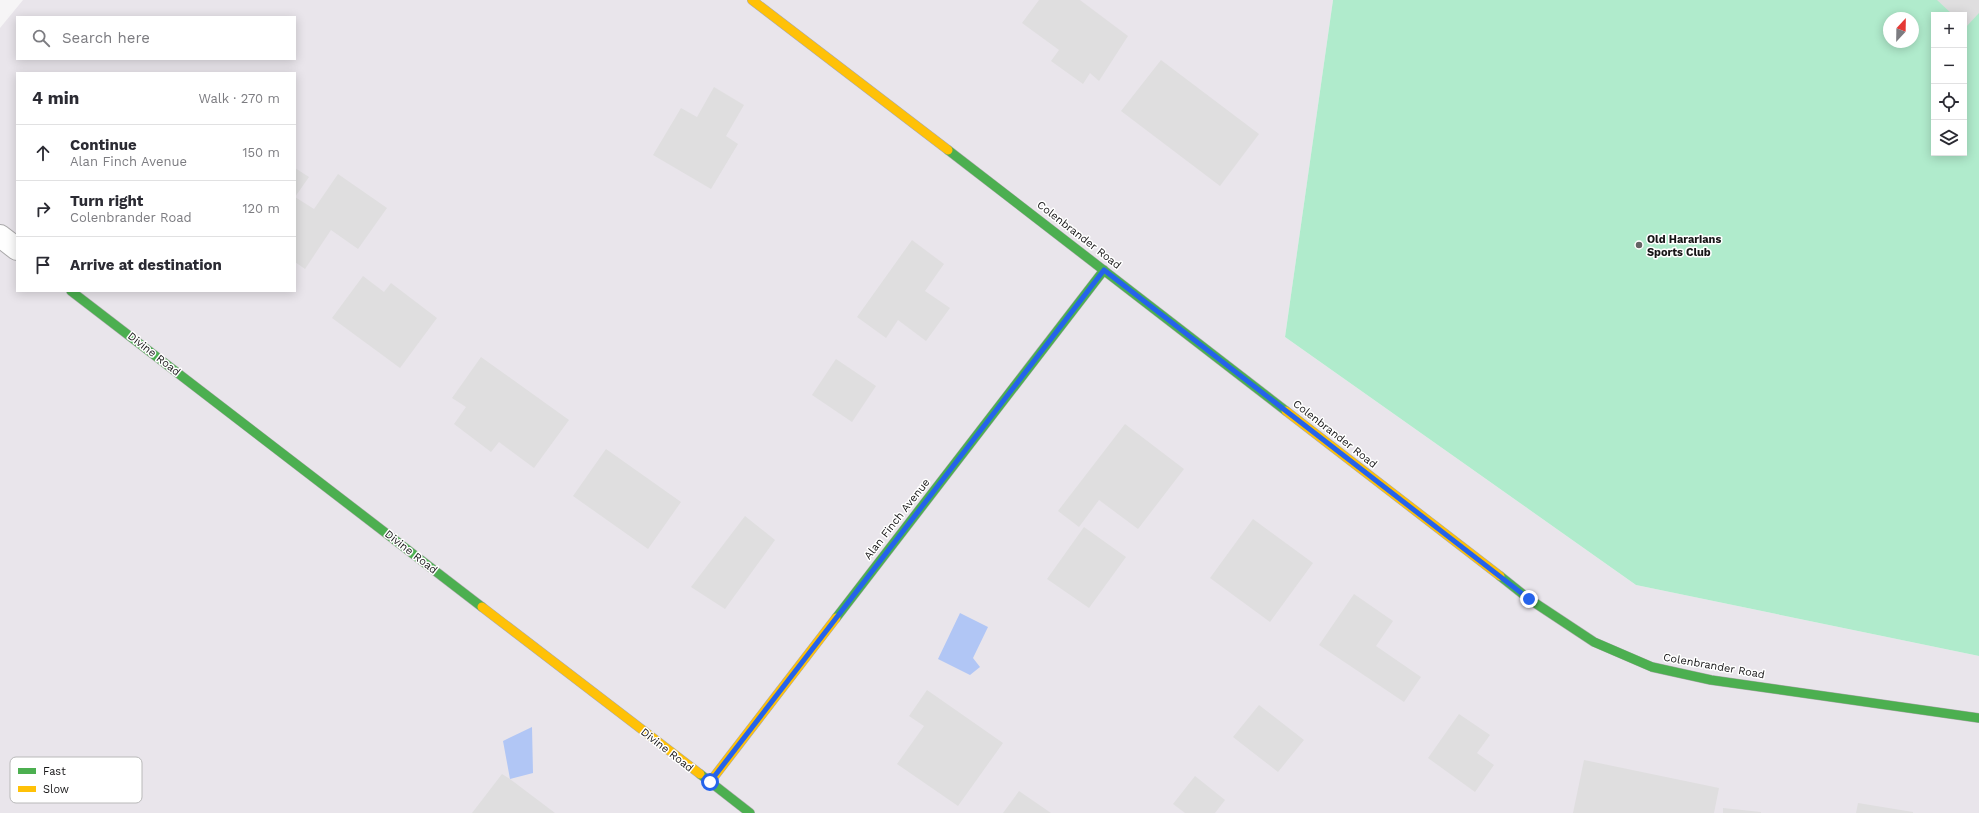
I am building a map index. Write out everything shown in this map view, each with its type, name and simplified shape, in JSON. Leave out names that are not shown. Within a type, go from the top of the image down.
[{"type":"street","name":"Colenbrander Road","points":[[752,0],[1517,590],[1594,642],[1652,667],[1711,680],[1979,718]]},
{"type":"street","points":[[0,236],[16,248]]},
{"type":"street","name":"Alan Finch Avenue","points":[[710,782],[1104,270]]},
{"type":"street","name":"Divine Road","points":[[72,292],[750,813]]},
{"type":"shaded area","points":[[23,0],[1333,0],[1285,337],[1636,585],[1979,656],[1979,813],[0,813],[0,28]]},
{"type":"green space","name":"Old Hararians Sports Club","points":[[1333,0],[1979,0],[1979,656],[1636,585],[1285,337]]},
{"type":"water","points":[[960,613],[988,627],[973,658],[980,667],[970,675],[938,659]]},
{"type":"water","points":[[532,727],[533,773],[510,779],[503,741]]},
{"type":"building","points":[[1039,0],[1080,0],[1128,36],[1099,81],[1090,73],[1083,84],[1051,61],[1059,50],[1022,23]]},
{"type":"building","points":[[1937,0],[1979,0],[1979,13],[1967,26],[1967,12],[1950,12]]},
{"type":"building","points":[[1161,60],[1259,134],[1220,186],[1121,111]]},
{"type":"building","points":[[714,87],[744,105],[726,136],[738,144],[711,189],[653,155],[681,108],[697,117]]},
{"type":"building","points":[[296,169],[309,177],[296,196]]},
{"type":"building","points":[[338,174],[387,208],[358,249],[331,230],[305,269],[296,263],[296,198],[314,209]]},
{"type":"building","points":[[912,240],[944,264],[925,291],[950,308],[926,341],[898,320],[886,338],[857,317]]},
{"type":"building","points":[[363,276],[384,292],[391,283],[437,318],[400,368],[332,318]]},
{"type":"building","points":[[481,357],[569,420],[534,468],[499,442],[491,452],[454,424],[466,407],[452,398]]},
{"type":"building","points":[[836,359],[876,386],[852,422],[812,395]]},
{"type":"building","points":[[1125,424],[1184,469],[1138,529],[1099,500],[1079,527],[1058,511]]},
{"type":"building","points":[[606,449],[681,502],[648,549],[573,496]]},
{"type":"building","points":[[745,516],[775,540],[725,609],[691,587]]},
{"type":"building","points":[[1253,519],[1313,563],[1270,622],[1210,578]]},
{"type":"building","points":[[1084,527],[1126,557],[1089,608],[1047,579]]},
{"type":"building","points":[[1354,594],[1393,621],[1376,646],[1421,677],[1404,702],[1319,645]]},
{"type":"building","points":[[927,690],[1003,743],[958,806],[897,764],[924,726],[909,716]]},
{"type":"building","points":[[1259,705],[1304,740],[1278,772],[1233,737]]},
{"type":"building","points":[[1459,714],[1490,735],[1477,753],[1494,765],[1475,792],[1428,758]]},
{"type":"building","points":[[1584,760],[1719,788],[1714,813],[1573,813]]},
{"type":"building","points":[[502,774],[510,779],[555,813],[472,813]]},
{"type":"building","points":[[1195,776],[1225,800],[1215,813],[1185,813],[1173,804]]},
{"type":"building","points":[[1019,791],[1051,813],[1003,813]]},
{"type":"building","points":[[1858,803],[1913,812],[1913,813],[1856,813]]},
{"type":"building","points":[[1723,808],[1761,812],[1761,813],[1723,813]]},
{"type":"traffic: fast","points":[[948,150],[1286,411]]},
{"type":"traffic: fast","points":[[836,618],[1104,270]]},
{"type":"traffic: fast","points":[[72,292],[482,607]]},
{"type":"traffic: fast","points":[[1500,576],[1529,599],[1594,642],[1652,667],[1711,680],[1979,718]]},
{"type":"traffic: fast","points":[[700,774],[750,813]]},
{"type":"traffic: slow","points":[[752,0],[948,150]]},
{"type":"traffic: slow","points":[[1286,411],[1500,576]]},
{"type":"traffic: slow","points":[[482,607],[700,774]]},
{"type":"traffic: slow","points":[[710,782],[836,618]]},
{"type":"place","name":"Old Hararians Sports Club","points":[[1639,245]]},
{"type":"route","points":[[710,782],[1104,270],[1529,599]]}]
